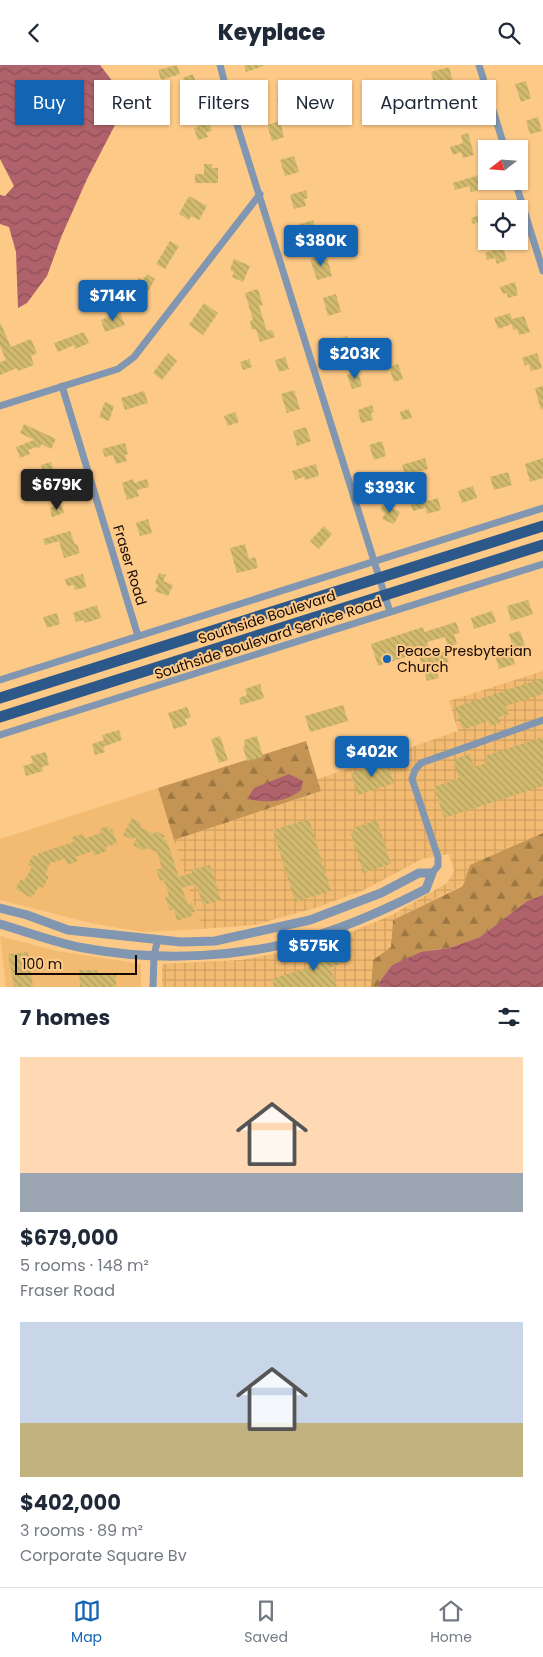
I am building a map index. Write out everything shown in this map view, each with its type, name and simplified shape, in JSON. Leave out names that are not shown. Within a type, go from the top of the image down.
[{"type":"highway","name":"Southside Boulevard","points":[[0,698],[543,526]]},
{"type":"highway","name":"Southside Boulevard","points":[[0,717],[543,545]]},
{"type":"street","points":[[220,65],[228,96],[390,612]]},
{"type":"street","points":[[479,65],[502,140]]},
{"type":"street","points":[[518,190],[543,271]]},
{"type":"street","points":[[0,406],[118,369],[134,357],[260,194]]},
{"type":"street","name":"Fraser Road","points":[[62,386],[138,636]]},
{"type":"street","points":[[0,680],[543,508]]},
{"type":"street","name":"Southside Boulevard Service Road","points":[[0,735],[543,564]]},
{"type":"street","points":[[0,923],[83,948],[121,953],[191,956],[268,947],[316,936],[362,919],[426,889],[432,873],[438,866],[438,857],[412,779],[415,770],[421,763],[543,719]]},
{"type":"street","points":[[0,908],[27,915],[68,930],[180,941],[216,941],[310,920],[381,893],[420,873],[432,873]]},
{"type":"street","points":[[266,931],[268,947]]},
{"type":"street","points":[[153,987],[154,955],[158,939]]},
{"type":"shaded area","points":[[543,671],[543,833],[471,865],[463,885],[393,920],[391,947],[373,960],[371,987],[162,987],[162,964],[241,960],[290,951],[337,938],[392,915],[447,883],[454,871],[449,854],[422,859],[364,890],[315,908],[254,925],[202,929],[174,840],[321,791],[318,779],[458,731],[449,701]]},
{"type":"shaded area","points":[[158,788],[202,929],[143,932],[95,924],[0,900],[0,839]]},
{"type":"shaded area","points":[[0,936],[57,951],[141,964],[141,987],[6,987]]},
{"type":"green space","points":[[306,741],[321,791],[174,840],[158,788]]},
{"type":"green space","points":[[543,833],[543,895],[527,901],[480,937],[449,948],[433,950],[392,965],[380,981],[380,987],[371,987],[373,960],[391,947],[393,920],[463,886],[470,865]]},
{"type":"water","points":[[0,65],[100,65],[112,80],[94,80],[94,125],[115,125],[87,179],[62,235],[47,276],[27,303],[18,308],[16,252],[9,227],[0,224],[0,195],[5,196],[14,186],[0,159]]},
{"type":"water","points":[[289,774],[303,781],[301,790],[295,794],[276,801],[247,799],[254,788]]},
{"type":"water","points":[[543,895],[543,987],[380,987],[380,981],[392,965],[421,952],[449,948],[480,937],[527,901]]},
{"type":"building","points":[[177,65],[180,74],[161,80],[158,70]]},
{"type":"building","points":[[244,65],[263,65],[263,66],[246,72]]},
{"type":"building","points":[[449,67],[452,80],[433,80],[431,72]]},
{"type":"building","points":[[193,74],[195,80],[184,80],[183,78]]},
{"type":"building","points":[[526,81],[531,98],[521,102],[515,84]]},
{"type":"building","points":[[538,117],[542,131],[530,134],[526,121]]},
{"type":"building","points":[[278,122],[278,125],[281,125],[284,137],[272,141],[268,125]]},
{"type":"building","points":[[197,125],[210,125],[212,131],[206,132],[208,137],[198,140],[194,128],[198,127]]},
{"type":"building","points":[[468,133],[474,155],[463,158],[461,152],[453,155],[450,147],[463,143],[461,135]]},
{"type":"building","points":[[294,156],[299,172],[285,176],[280,160]]},
{"type":"building","points":[[204,164],[212,164],[212,168],[218,168],[218,183],[195,183],[195,174],[204,174]]},
{"type":"building","points":[[478,175],[478,190],[480,190],[471,192],[469,186],[455,190],[453,183]]},
{"type":"building","points":[[306,190],[308,198],[304,199],[306,206],[294,209],[290,195]]},
{"type":"building","points":[[189,196],[207,206],[199,220],[191,216],[189,220],[179,214]]},
{"type":"building","points":[[478,216],[478,222],[473,224],[471,218]]},
{"type":"building","points":[[313,220],[320,242],[305,247],[298,225]]},
{"type":"building","points":[[344,233],[347,242],[325,248],[322,240]]},
{"type":"building","points":[[170,241],[179,246],[165,269],[156,264]]},
{"type":"building","points":[[494,250],[504,250],[507,260],[497,264],[495,258],[487,260],[485,253]]},
{"type":"building","points":[[326,254],[332,276],[317,280],[310,259]]},
{"type":"building","points":[[234,259],[250,266],[243,282],[232,277],[234,272],[230,270]]},
{"type":"building","points":[[147,274],[155,279],[143,300],[134,295],[138,288],[134,286],[139,278],[143,280]]},
{"type":"building","points":[[515,282],[518,295],[508,298],[507,293],[503,294],[500,287]]},
{"type":"building","points":[[258,289],[263,305],[259,306],[267,331],[272,330],[275,337],[260,342],[256,329],[252,330],[250,321],[253,320],[245,293]]},
{"type":"building","points":[[336,294],[341,312],[328,316],[323,298]]},
{"type":"building","points":[[204,303],[218,313],[203,335],[189,325]]},
{"type":"building","points":[[120,312],[125,325],[105,332],[101,320]]},
{"type":"building","points":[[510,313],[512,319],[524,316],[530,332],[519,335],[517,329],[513,330],[512,324],[498,329],[494,318]]},
{"type":"building","points":[[0,322],[11,347],[31,339],[37,353],[31,356],[34,365],[18,371],[17,368],[0,375],[0,362],[6,360],[0,346]]},
{"type":"building","points":[[84,332],[89,343],[75,349],[74,345],[58,352],[54,343]]},
{"type":"building","points":[[347,336],[351,349],[340,353],[336,339]]},
{"type":"building","points":[[168,353],[177,361],[162,380],[153,373]]},
{"type":"building","points":[[537,353],[542,368],[531,371],[529,364],[525,366],[522,358]]},
{"type":"building","points":[[285,357],[289,369],[279,372],[275,360]]},
{"type":"building","points":[[249,359],[252,367],[243,370],[240,362]]},
{"type":"building","points":[[398,364],[403,379],[394,382],[389,367]]},
{"type":"building","points":[[358,372],[362,386],[352,389],[347,375]]},
{"type":"building","points":[[543,386],[543,409],[541,410],[535,388]]},
{"type":"building","points":[[294,390],[300,409],[287,413],[281,394]]},
{"type":"building","points":[[144,391],[148,403],[125,410],[121,398]]},
{"type":"building","points":[[105,402],[114,406],[109,421],[99,417]]},
{"type":"building","points":[[372,405],[374,412],[371,413],[373,420],[361,423],[358,410]]},
{"type":"building","points":[[409,409],[412,418],[402,420],[400,412]]},
{"type":"building","points":[[235,412],[239,422],[228,426],[224,416]]},
{"type":"building","points":[[24,424],[56,439],[51,449],[41,444],[40,448],[28,450],[30,454],[20,458],[16,447],[34,440],[20,433]]},
{"type":"building","points":[[306,427],[311,441],[297,446],[293,431]]},
{"type":"building","points":[[382,441],[386,456],[374,460],[369,445]]},
{"type":"building","points":[[125,443],[128,454],[125,455],[127,461],[116,464],[113,455],[105,457],[102,449]]},
{"type":"building","points":[[425,458],[428,469],[414,473],[425,508],[413,511],[405,485],[408,484],[402,465]]},
{"type":"building","points":[[543,458],[543,478],[530,482],[525,464]]},
{"type":"building","points":[[51,462],[58,486],[42,491],[43,496],[32,500],[30,491],[40,488],[38,479],[45,477],[41,465]]},
{"type":"building","points":[[316,464],[319,476],[305,480],[304,477],[295,480],[292,471]]},
{"type":"building","points":[[508,472],[512,485],[494,490],[490,477]]},
{"type":"building","points":[[133,479],[134,483],[147,479],[149,487],[137,490],[139,496],[127,500],[122,483]]},
{"type":"building","points":[[473,486],[477,498],[462,503],[458,491]]},
{"type":"building","points":[[438,498],[441,510],[427,514],[424,502]]},
{"type":"building","points":[[61,504],[64,513],[52,517],[50,508]]},
{"type":"building","points":[[383,504],[400,512],[394,524],[382,519],[385,513],[380,510]]},
{"type":"building","points":[[148,519],[152,533],[140,536],[136,523]]},
{"type":"building","points":[[324,526],[332,534],[319,549],[310,541]]},
{"type":"building","points":[[70,531],[80,553],[64,558],[59,541],[45,545],[43,539]]},
{"type":"building","points":[[245,544],[249,559],[255,557],[258,568],[237,573],[230,548]]},
{"type":"building","points":[[159,573],[166,575],[163,581],[173,585],[168,596],[155,591],[158,585],[155,583]]},
{"type":"building","points":[[83,574],[86,587],[75,590],[74,585],[67,586],[65,579]]},
{"type":"building","points":[[528,600],[533,614],[511,621],[507,606]]},
{"type":"building","points":[[97,605],[101,618],[85,623],[84,620],[76,622],[73,613]]},
{"type":"building","points":[[492,611],[496,622],[474,629],[471,618]]},
{"type":"building","points":[[57,613],[60,624],[47,628],[43,617]]},
{"type":"building","name":"Peace Presbyterian Church","points":[[456,622],[460,633],[454,634],[457,644],[448,647],[445,637],[427,642],[432,655],[445,651],[449,662],[435,666],[439,678],[427,681],[418,653],[378,666],[371,644],[423,627],[424,632]]},
{"type":"building","points":[[520,631],[528,655],[516,658],[509,634]]},
{"type":"building","points":[[511,653],[515,664],[499,669],[496,658]]},
{"type":"building","points":[[543,678],[543,694],[506,706],[509,714],[499,717],[500,723],[490,726],[488,721],[463,730],[455,707]]},
{"type":"building","points":[[260,684],[264,698],[241,705],[239,698],[247,695],[245,689]]},
{"type":"building","points":[[343,705],[348,721],[310,732],[305,716]]},
{"type":"building","points":[[187,707],[191,717],[185,719],[187,725],[174,729],[168,713]]},
{"type":"building","points":[[119,730],[122,740],[103,747],[105,752],[95,755],[92,744],[104,740],[102,735]]},
{"type":"building","points":[[220,736],[228,760],[219,763],[211,739]]},
{"type":"building","points":[[257,736],[263,757],[247,761],[243,747],[245,746],[244,740]]},
{"type":"building","points":[[543,737],[543,786],[444,818],[434,787],[459,778],[453,760],[470,754],[474,767],[487,763],[485,756]]},
{"type":"building","points":[[46,752],[49,765],[42,767],[43,771],[26,776],[23,766],[33,763],[31,756]]},
{"type":"building","points":[[387,761],[394,783],[358,795],[351,773]]},
{"type":"building","points":[[132,818],[141,823],[140,827],[154,834],[156,831],[165,836],[163,839],[167,841],[179,877],[192,873],[191,870],[210,865],[221,900],[203,905],[196,884],[182,888],[188,905],[192,903],[195,912],[191,913],[192,916],[177,921],[174,909],[170,911],[165,897],[169,896],[164,880],[160,881],[156,870],[162,868],[157,852],[146,848],[144,851],[133,845],[137,837],[131,839],[123,835]]},
{"type":"building","points":[[309,819],[331,891],[295,902],[273,830]]},
{"type":"building","points":[[377,820],[391,864],[363,873],[351,834],[356,827]]},
{"type":"building","points":[[108,826],[109,830],[112,829],[117,843],[106,847],[107,851],[94,856],[93,851],[76,857],[78,861],[67,865],[65,859],[50,863],[45,875],[49,877],[43,888],[39,886],[32,898],[15,889],[21,879],[24,881],[32,867],[28,865],[33,855],[37,857],[39,853],[74,842],[72,837],[83,834],[85,838],[101,833],[100,829]]},
{"type":"building","points":[[340,947],[345,962],[330,968],[337,987],[274,987],[272,979],[310,967],[308,959]]},
{"type":"building","points":[[28,952],[33,987],[14,987],[8,954]]},
{"type":"building","points":[[79,970],[97,970],[98,974],[116,974],[116,987],[80,987]]},
{"type":"place","name":"Peace Presbyterian Church","points":[[387,659]]}]
